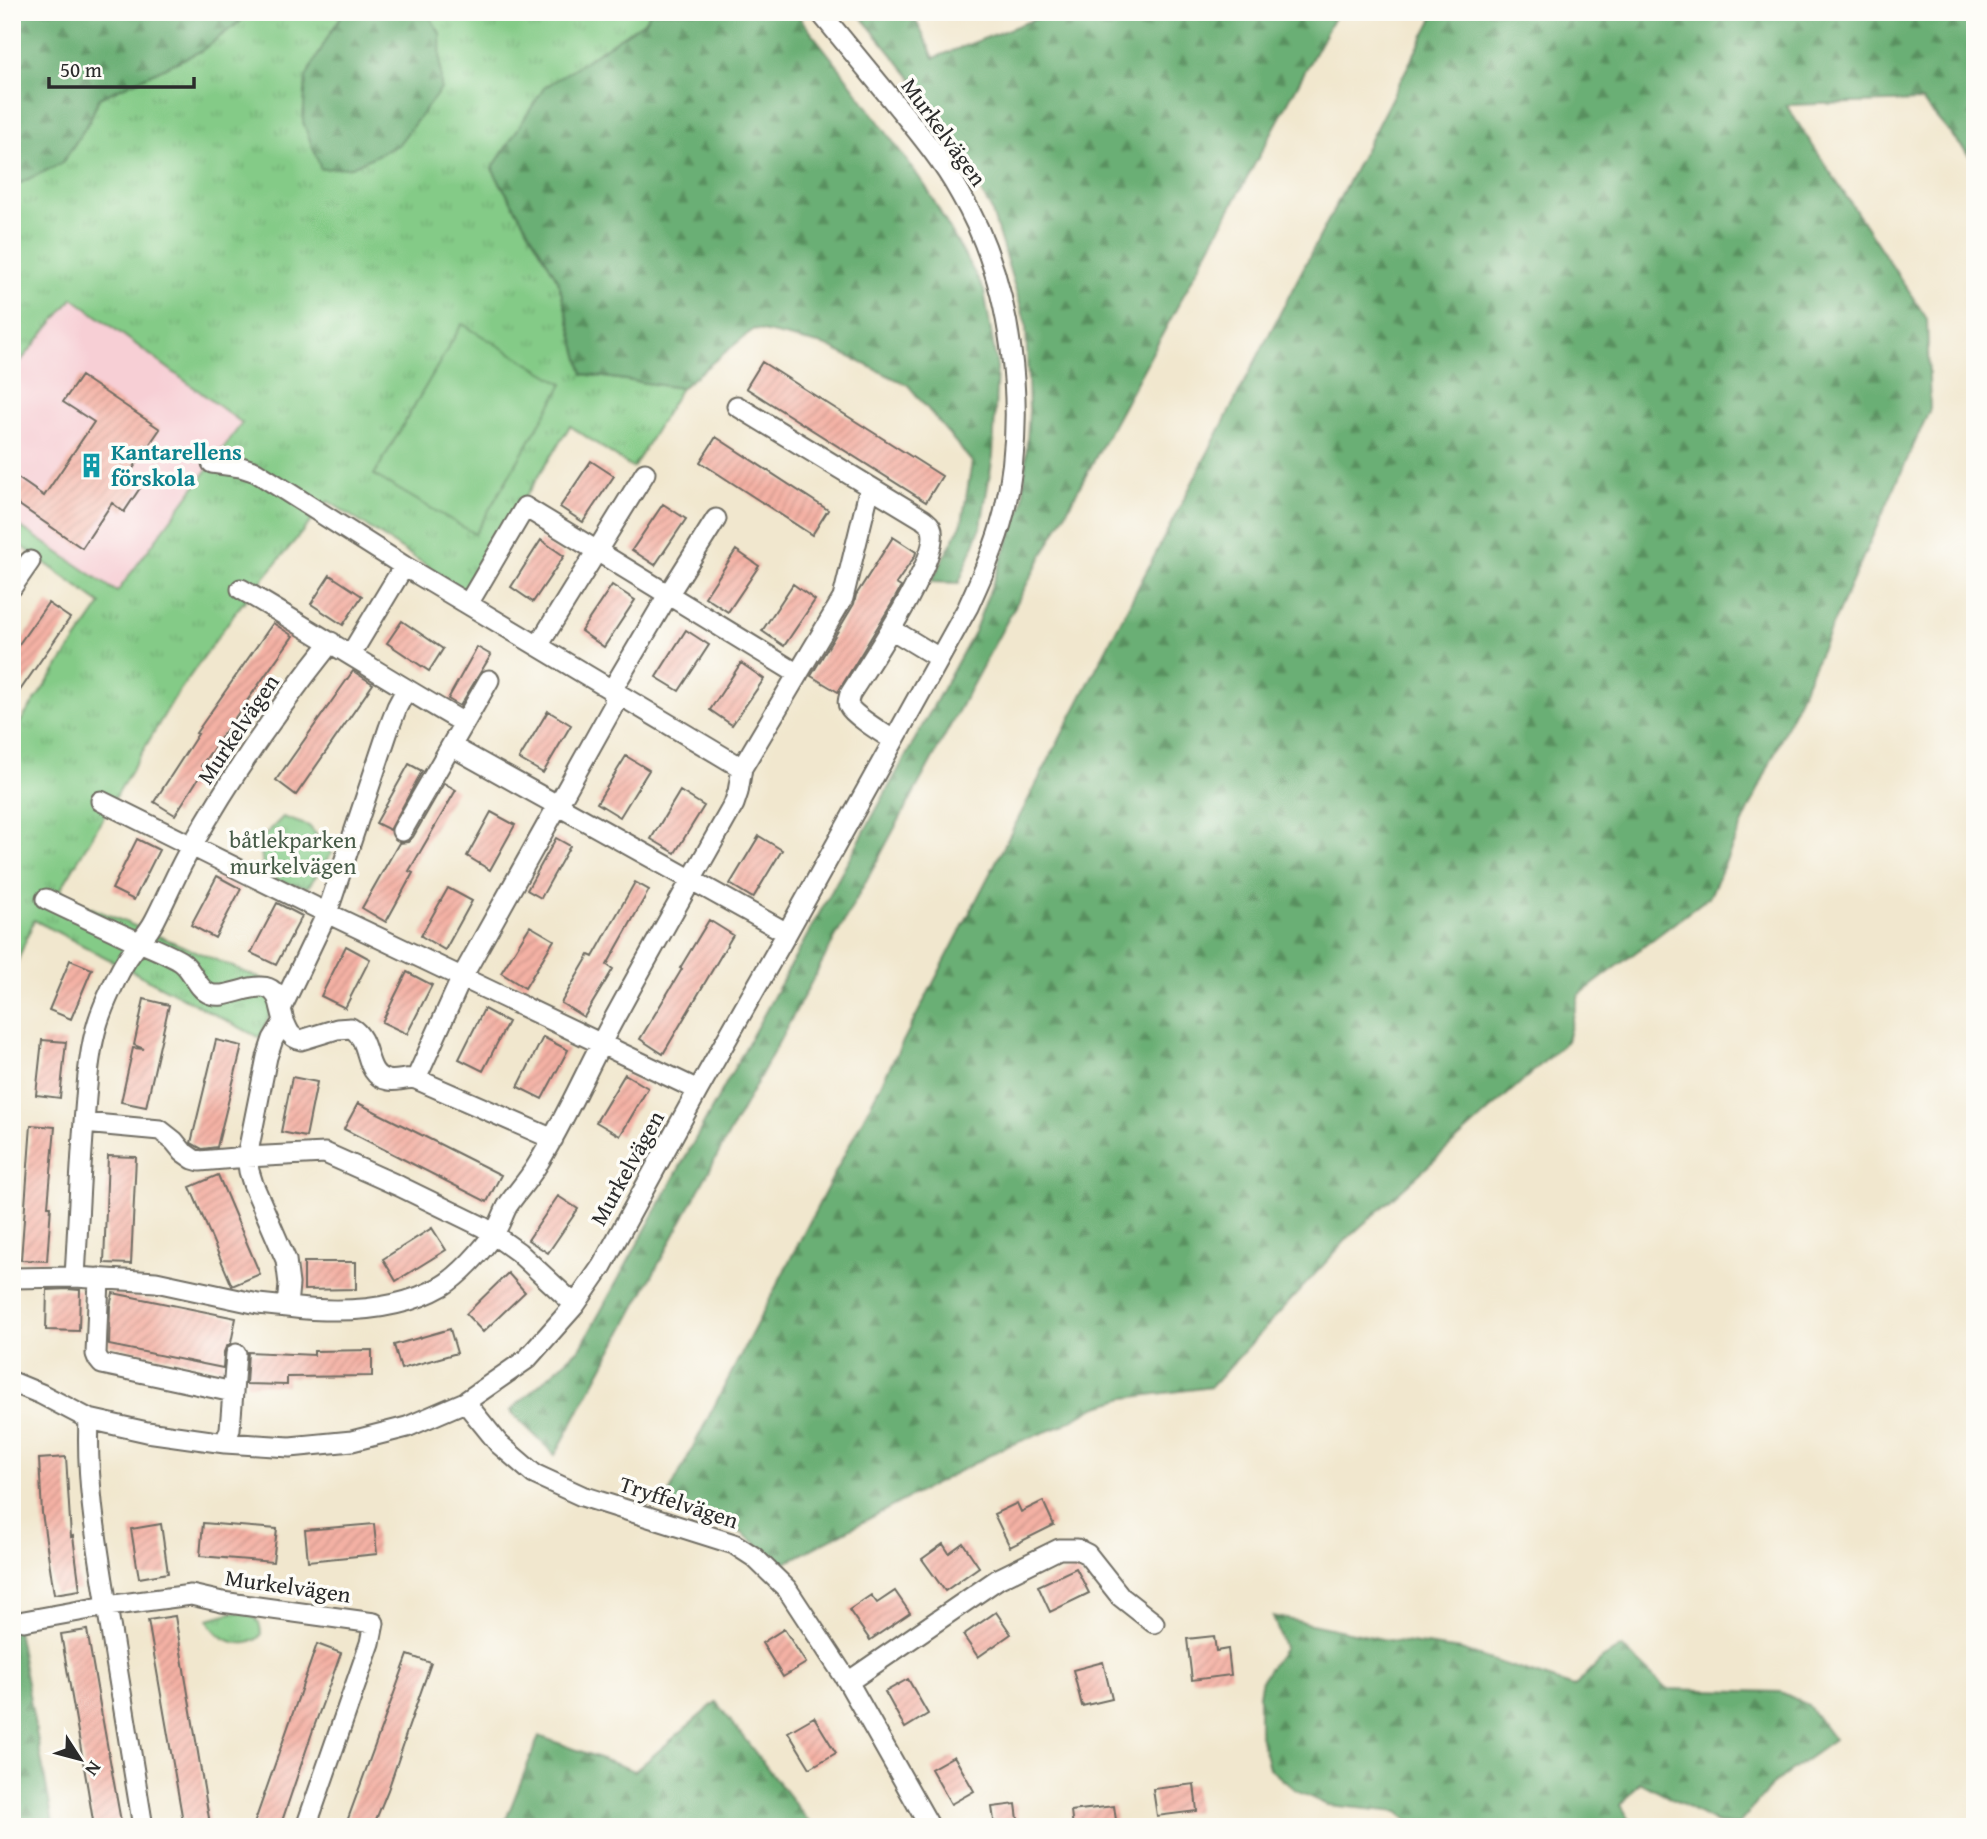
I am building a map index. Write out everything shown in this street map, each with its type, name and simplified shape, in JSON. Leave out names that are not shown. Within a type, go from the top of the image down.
[{"type":"street","name":"Murkelvägen","points":[[12,1382],[89,1419],[147,1432],[225,1443],[290,1447],[352,1441],[407,1427],[466,1402],[527,1359],[575,1305],[602,1266],[968,607],[1004,514],[1010,483],[1016,421],[1009,340],[998,283],[975,223],[961,193],[922,136],[820,12]]},
{"type":"street","points":[[737,406],[923,519],[931,527],[932,539],[928,556],[913,592],[850,694],[848,702],[860,716],[893,740]]},
{"type":"street","points":[[212,463],[256,472],[404,566],[742,768]]},
{"type":"street","points":[[538,646],[645,473]]},
{"type":"street","points":[[12,1278],[75,1276],[156,1282],[258,1304],[321,1311],[391,1304],[422,1296],[444,1285],[463,1268],[494,1234],[508,1206],[536,1168],[601,1044],[734,804],[742,768],[843,598],[870,486]]},
{"type":"street","points":[[468,604],[525,508],[798,674]]},
{"type":"street","points":[[416,1079],[462,976],[615,703],[612,690],[716,519]]},
{"type":"street","points":[[12,587],[30,561]]},
{"type":"street","points":[[351,654],[404,566]]},
{"type":"street","points":[[241,589],[464,723]]},
{"type":"street","points":[[891,629],[939,658]]},
{"type":"street","name":"Murkelvägen","points":[[75,1276],[87,1085],[98,1021],[130,955],[153,923],[191,847],[254,747],[331,642]]},
{"type":"street","points":[[402,831],[489,680]]},
{"type":"street","points":[[287,1307],[289,1284],[286,1260],[253,1184],[247,1157],[273,1039],[327,913],[389,728],[406,690]]},
{"type":"street","points":[[451,747],[787,933]]},
{"type":"street","points":[[101,801],[327,913],[698,1090]]},
{"type":"street","points":[[46,899],[182,962],[207,993],[227,995],[258,986],[270,990],[279,999],[290,1035],[296,1039],[351,1028],[362,1036],[372,1069],[379,1077],[416,1079],[552,1139]]},
{"type":"street","points":[[84,1123],[160,1130],[183,1152],[200,1161],[324,1153],[399,1186],[494,1234],[518,1252],[575,1305]]},
{"type":"street","points":[[99,1278],[96,1354],[102,1364],[233,1392]]},
{"type":"street","points":[[225,1443],[230,1429],[236,1354]]},
{"type":"street","name":"Tryffelvägen","points":[[466,1402],[499,1444],[534,1474],[582,1496],[734,1544],[754,1557],[787,1590],[848,1682],[930,1827]]},
{"type":"street","points":[[89,1419],[91,1500],[144,1827]]},
{"type":"street","points":[[848,1682],[998,1579],[1059,1549],[1077,1549],[1087,1554],[1121,1597],[1154,1623]]},
{"type":"street","name":"Murkelvägen","points":[[24,1621],[191,1595],[222,1602],[374,1623],[370,1643],[306,1827]]},
{"type":"shaded area","points":[[73,298],[242,423],[117,592],[12,521],[12,409],[16,403],[12,399],[12,379],[15,368]]},
{"type":"green space","points":[[12,12],[246,12],[243,19],[201,51],[99,98],[89,122],[62,163],[12,187]]},
{"type":"green space","points":[[246,12],[651,12],[644,22],[492,169],[558,280],[583,374],[681,388],[633,468],[570,426],[466,591],[328,501],[237,610],[173,700],[61,889],[65,897],[281,987],[260,1038],[34,920],[12,975],[12,734],[101,604],[12,539],[12,521],[117,592],[242,423],[73,298],[15,368],[12,361],[12,187],[62,163],[89,122],[99,98],[201,51],[243,19]]},
{"type":"green space","points":[[344,12],[427,12],[440,33],[441,89],[398,145],[352,167],[321,169],[303,122],[306,77]]},
{"type":"green space","points":[[651,12],[795,12],[926,187],[984,290],[997,367],[993,456],[981,526],[959,583],[931,582],[962,523],[972,462],[908,385],[827,346],[754,329],[681,388],[583,374],[558,280],[492,169],[544,88],[644,22]]},
{"type":"green space","points":[[857,12],[912,12],[934,58],[1053,12],[1337,12],[555,1455],[510,1411],[581,1347],[974,632],[1023,503],[1029,410],[1026,324],[991,209],[919,87]]},
{"type":"green space","points":[[1436,12],[1975,12],[1975,162],[1922,101],[1786,105],[1927,319],[1930,409],[1710,896],[1579,995],[1567,1041],[1349,1237],[1211,1387],[1125,1398],[1095,1407],[1061,1426],[1005,1447],[783,1564],[742,1533],[662,1507]]},
{"type":"green space","points":[[462,324],[563,384],[475,534],[374,475]]},
{"type":"green space","name":"båtlekparken murkelvägen","points":[[283,817],[309,826],[332,853],[308,887],[280,882],[263,869],[260,840]]},
{"type":"green space","points":[[12,1604],[54,1827],[12,1827]]},
{"type":"green space","points":[[234,1612],[254,1617],[259,1624],[261,1635],[247,1643],[231,1641],[217,1632],[208,1619]]},
{"type":"green space","points":[[1273,1616],[1382,1639],[1461,1650],[1574,1687],[1602,1659],[1622,1647],[1666,1689],[1781,1692],[1808,1705],[1834,1740],[1774,1783],[1738,1825],[1717,1823],[1640,1782],[1621,1805],[1634,1827],[1417,1827],[1398,1812],[1327,1805],[1295,1790],[1269,1768],[1259,1731],[1259,1695],[1262,1679],[1284,1648]]},
{"type":"green space","points":[[716,1702],[813,1827],[503,1827],[539,1736],[635,1771]]},
{"type":"building","points":[[762,362],[942,476],[926,502],[746,388]]},
{"type":"building","name":"Kantarellens förskola","points":[[81,376],[160,429],[130,473],[144,482],[124,512],[112,503],[82,548],[12,500],[12,474],[44,496],[94,422],[63,402]]},
{"type":"building","points":[[716,437],[828,510],[812,535],[700,462]]},
{"type":"building","points":[[591,461],[614,476],[583,522],[560,507]]},
{"type":"building","points":[[663,504],[686,519],[655,565],[632,550]]},
{"type":"building","points":[[893,537],[916,552],[915,556],[896,584],[901,587],[891,605],[838,692],[811,676],[854,604],[856,595]]},
{"type":"building","points":[[541,540],[564,556],[533,602],[511,587]]},
{"type":"building","points":[[736,550],[759,566],[728,612],[705,597]]},
{"type":"building","points":[[330,575],[362,596],[343,625],[311,604]]},
{"type":"building","points":[[793,584],[815,600],[784,646],[762,631]]},
{"type":"building","points":[[612,585],[635,600],[604,647],[581,631]]},
{"type":"building","points":[[48,603],[70,618],[12,702],[12,654]]},
{"type":"building","points":[[402,621],[443,649],[429,671],[387,643]]},
{"type":"building","points":[[273,623],[293,636],[201,766],[205,768],[175,815],[154,802],[198,734],[196,733]]},
{"type":"building","points":[[686,630],[709,645],[679,691],[656,677]]},
{"type":"building","points":[[477,647],[491,655],[460,706],[448,699]]},
{"type":"building","points":[[741,663],[764,679],[732,725],[710,710]]},
{"type":"building","points":[[353,671],[373,684],[296,795],[276,780]]},
{"type":"building","points":[[548,711],[571,725],[543,773],[519,759]]},
{"type":"building","points":[[626,756],[649,770],[620,817],[597,803]]},
{"type":"building","points":[[409,764],[422,771],[390,830],[376,823]]},
{"type":"building","points":[[444,783],[456,790],[409,871],[413,873],[386,922],[362,908],[399,843],[408,842],[413,837]]},
{"type":"building","points":[[680,791],[704,806],[675,853],[651,839]]},
{"type":"building","points":[[491,812],[515,825],[490,870],[467,856]]},
{"type":"building","points":[[759,836],[782,850],[753,898],[730,884]]},
{"type":"building","points":[[556,838],[570,846],[541,898],[527,890]]},
{"type":"building","points":[[137,839],[159,850],[134,900],[112,889]]},
{"type":"building","points":[[217,876],[241,889],[215,938],[191,925]]},
{"type":"building","points":[[635,882],[649,890],[607,965],[613,969],[584,1017],[561,1003],[589,955],[593,957]]},
{"type":"building","points":[[448,888],[472,901],[445,950],[421,936]]},
{"type":"building","points":[[277,903],[302,916],[276,965],[251,953]]},
{"type":"building","points":[[709,920],[733,935],[663,1054],[640,1039]]},
{"type":"building","points":[[530,926],[554,940],[525,988],[501,973]]},
{"type":"building","points":[[346,946],[370,959],[345,1008],[321,996]]},
{"type":"building","points":[[70,960],[92,969],[71,1019],[49,1010]]},
{"type":"building","points":[[407,972],[432,985],[407,1034],[382,1022]]},
{"type":"building","points":[[144,999],[169,1005],[146,1107],[121,1102],[133,1048],[144,1049],[134,1045]]},
{"type":"building","points":[[484,1009],[508,1022],[483,1071],[459,1059]]},
{"type":"building","points":[[543,1037],[568,1050],[542,1099],[518,1087]]},
{"type":"building","points":[[42,1040],[66,1042],[60,1098],[36,1095]]},
{"type":"building","points":[[216,1040],[242,1046],[217,1147],[202,1149],[191,1143]]},
{"type":"building","points":[[625,1074],[648,1088],[620,1136],[596,1122]]},
{"type":"building","points":[[292,1077],[317,1082],[306,1137],[281,1132]]},
{"type":"building","points":[[358,1103],[501,1175],[487,1202],[344,1129]]},
{"type":"building","points":[[31,1125],[55,1127],[48,1206],[51,1206],[47,1261],[21,1260]]},
{"type":"building","points":[[108,1156],[136,1157],[131,1264],[104,1263]]},
{"type":"building","points":[[218,1175],[260,1274],[232,1286],[190,1187]]},
{"type":"building","points":[[558,1196],[578,1209],[548,1253],[528,1240]]},
{"type":"building","points":[[432,1228],[446,1250],[396,1281],[383,1259]]},
{"type":"building","points":[[304,1262],[356,1262],[356,1289],[304,1290]]},
{"type":"building","points":[[508,1273],[525,1292],[483,1332],[466,1314]]},
{"type":"building","points":[[47,1290],[80,1290],[79,1331],[46,1330]]},
{"type":"building","points":[[113,1293],[236,1318],[231,1343],[224,1352],[223,1368],[109,1345]]},
{"type":"building","points":[[450,1329],[457,1353],[401,1369],[394,1345]]},
{"type":"building","points":[[372,1350],[372,1376],[287,1377],[287,1385],[246,1384],[248,1352],[314,1355],[314,1351]]},
{"type":"building","points":[[66,1457],[71,1537],[73,1536],[80,1590],[54,1594],[42,1513],[39,1459]]},
{"type":"building","points":[[1043,1501],[1054,1525],[1010,1547],[994,1514],[1017,1503],[1021,1512]]},
{"type":"building","points":[[203,1523],[277,1529],[273,1562],[200,1556]]},
{"type":"building","points":[[161,1524],[168,1573],[139,1578],[131,1529]]},
{"type":"building","points":[[374,1524],[377,1554],[308,1561],[305,1530]]},
{"type":"building","points":[[963,1543],[979,1567],[945,1591],[922,1559],[943,1544],[949,1553]]},
{"type":"building","points":[[1076,1568],[1089,1593],[1050,1612],[1038,1586]]},
{"type":"building","points":[[895,1591],[910,1613],[870,1640],[849,1610],[871,1595],[877,1603]]},
{"type":"building","points":[[996,1612],[1011,1634],[978,1657],[963,1635]]},
{"type":"building","points":[[175,1616],[210,1824],[194,1827],[184,1827],[148,1620]]},
{"type":"building","points":[[784,1629],[806,1663],[783,1677],[762,1643]]},
{"type":"building","points":[[87,1630],[122,1827],[94,1827],[61,1634]]},
{"type":"building","points":[[1214,1636],[1216,1651],[1228,1649],[1231,1675],[1192,1680],[1187,1639]]},
{"type":"building","points":[[317,1644],[341,1653],[280,1827],[253,1827]]},
{"type":"building","points":[[408,1655],[431,1663],[388,1790],[373,1827],[345,1827]]},
{"type":"building","points":[[1103,1662],[1112,1699],[1082,1706],[1073,1670]]},
{"type":"building","points":[[908,1679],[928,1714],[905,1728],[885,1692]]},
{"type":"building","points":[[814,1717],[836,1753],[810,1768],[788,1732]]},
{"type":"building","points":[[954,1756],[974,1791],[951,1804],[931,1769]]},
{"type":"building","points":[[1194,1784],[1197,1811],[1157,1816],[1153,1789]]},
{"type":"building","points":[[1016,1804],[1019,1827],[995,1827],[992,1807]]},
{"type":"building","points":[[1114,1806],[1117,1827],[1073,1827],[1071,1811]]},
{"type":"place","name":"Kantarellens förskola","points":[[91,465]]}]
